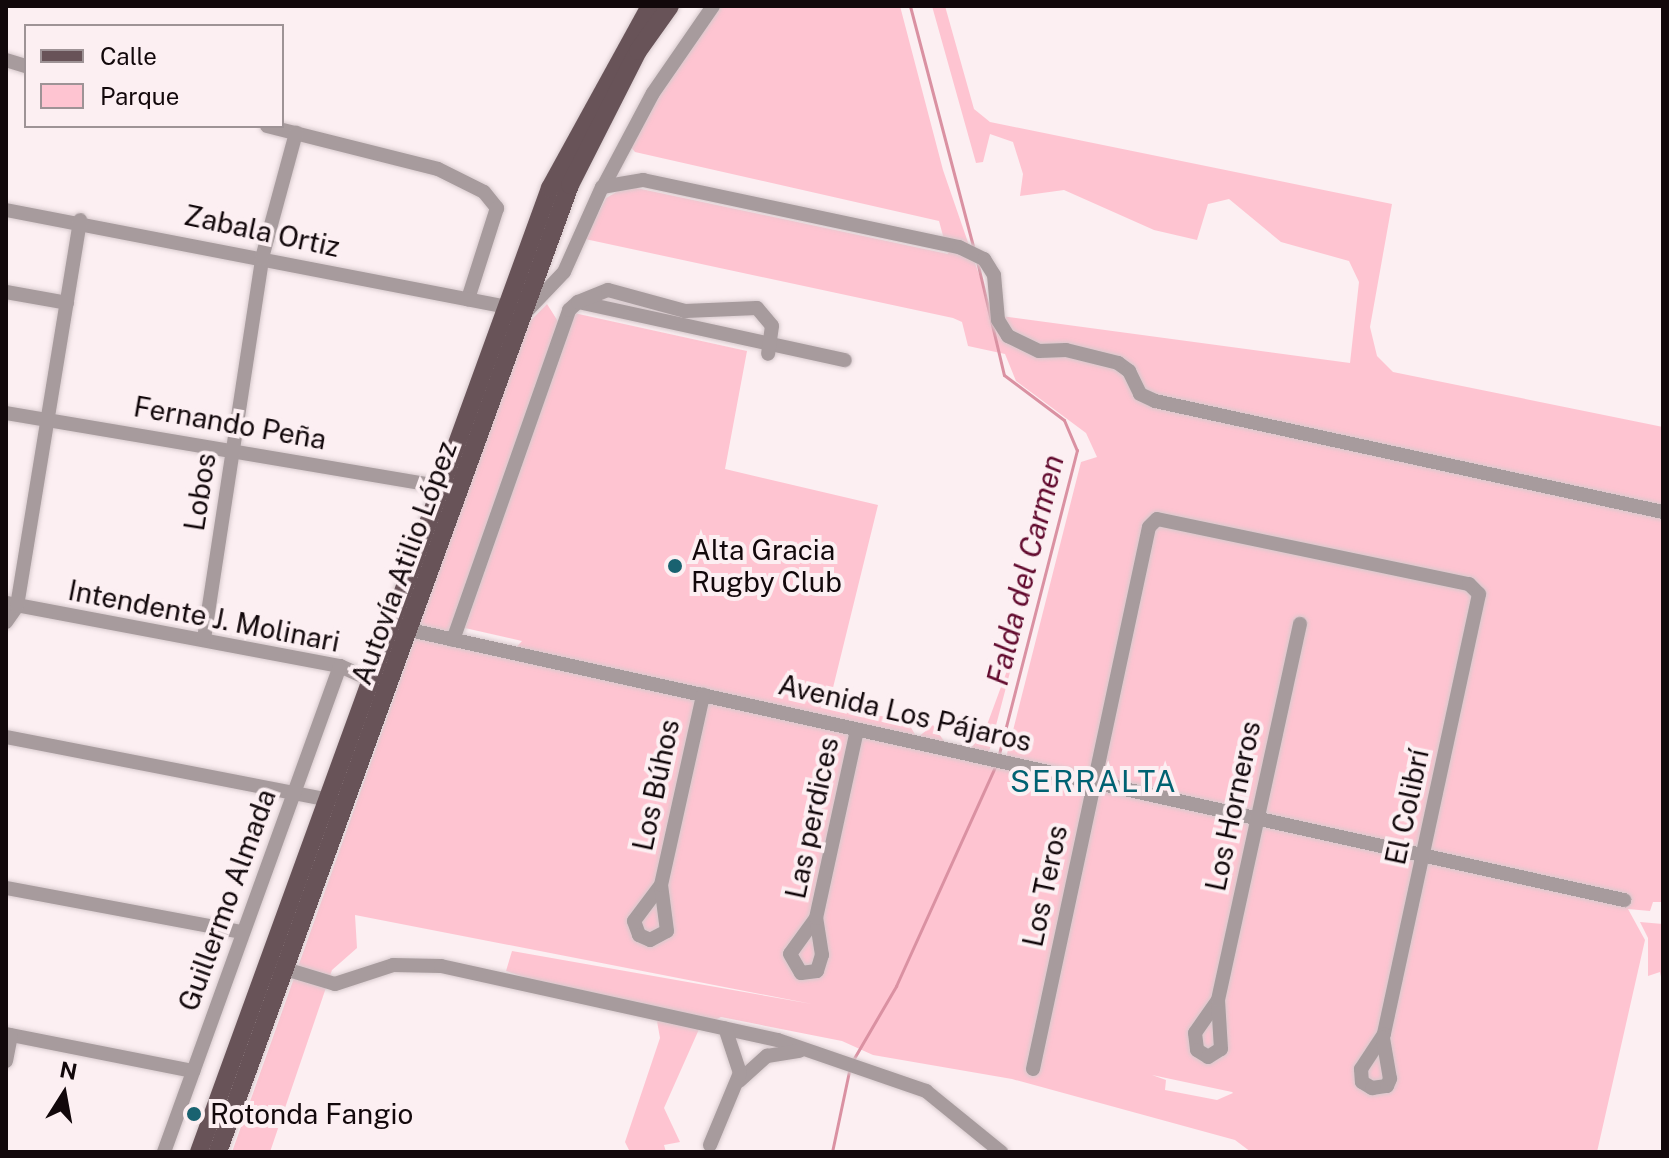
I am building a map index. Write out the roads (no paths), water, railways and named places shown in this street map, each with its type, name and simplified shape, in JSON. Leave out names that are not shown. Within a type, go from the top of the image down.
[{"type":"main road","name":"Autovía Atilio López","points":[[199,1152],[330,800],[381,684],[410,630],[516,311],[556,174],[650,6]]},
{"type":"main road","name":"Autovía Atilio López","points":[[218,1152],[381,684],[444,487],[576,173],[638,51],[670,6]]},
{"type":"street","points":[[516,311],[564,272],[602,187],[653,93],[713,6]]},
{"type":"street","points":[[275,128],[438,169],[484,192],[497,208],[468,299]]},
{"type":"street","name":"Lobos","points":[[204,639],[262,258],[296,133]]},
{"type":"street","points":[[602,187],[643,180],[959,247],[984,259],[994,275],[998,320],[1008,336],[1039,351],[1066,350],[1118,363],[1129,371],[1140,394],[1155,401],[1663,512]]},
{"type":"street","name":"Zabala Ortiz","points":[[6,210],[80,220],[516,311]]},
{"type":"street","points":[[6,622],[50,418],[80,220]]},
{"type":"street","points":[[453,640],[569,310],[578,302],[608,290],[685,311],[757,308],[772,326],[769,349]]},
{"type":"street","points":[[6,292],[67,303]]},
{"type":"street","points":[[578,302],[769,349],[845,360]]},
{"type":"street","name":"Fernando Peña","points":[[6,413],[444,487]]},
{"type":"street","name":"El Colibrí","points":[[1149,527],[1157,519],[1476,588],[1424,855],[1383,1038]]},
{"type":"street","name":"Los Teros","points":[[1033,1069],[1149,527]]},
{"type":"street","name":"Intendente J. Molinari","points":[[12,604],[340,666],[381,684]]},
{"type":"street","name":"Los Horneros","points":[[1218,1000],[1300,624]]},
{"type":"street","name":"Avenida Los Pájaros","points":[[410,630],[1624,900]]},
{"type":"street","name":"Guillermo Almada","points":[[164,1152],[340,666]]},
{"type":"street","name":"Los Búhos","points":[[661,885],[703,695]]},
{"type":"street","name":"Las perdices","points":[[816,918],[857,730]]},
{"type":"street","points":[[6,737],[330,800]]},
{"type":"street","points":[[6,888],[242,932]]},
{"type":"street","points":[[282,968],[335,984],[372,969],[424,964],[725,1028],[808,1050],[926,1091],[1001,1152]]},
{"type":"street","points":[[710,1145],[739,1081],[740,1057],[725,1028]]},
{"type":"street","points":[[6,1061],[8,1035],[193,1071]]},
{"type":"street","points":[[739,1081],[767,1056],[808,1050]]},
{"type":"waterway","name":"Falda del Carmen","points":[[910,6],[974,250]]},
{"type":"waterway","name":"Falda del Carmen","points":[[977,261],[1004,375],[1064,420],[1077,450],[998,758]]},
{"type":"waterway","name":"Falda del Carmen","points":[[853,1060],[896,986],[996,765]]},
{"type":"waterway","name":"Falda del Carmen","points":[[832,1152],[849,1071]]},
{"type":"place","name":"Alta Gracia Rugby Club","points":[[675,566]]},
{"type":"place","name":"Rotonda Fangio","points":[[194,1114]]},
{"type":"district","name":"SERRALTA","points":[[1094,781]]}]
